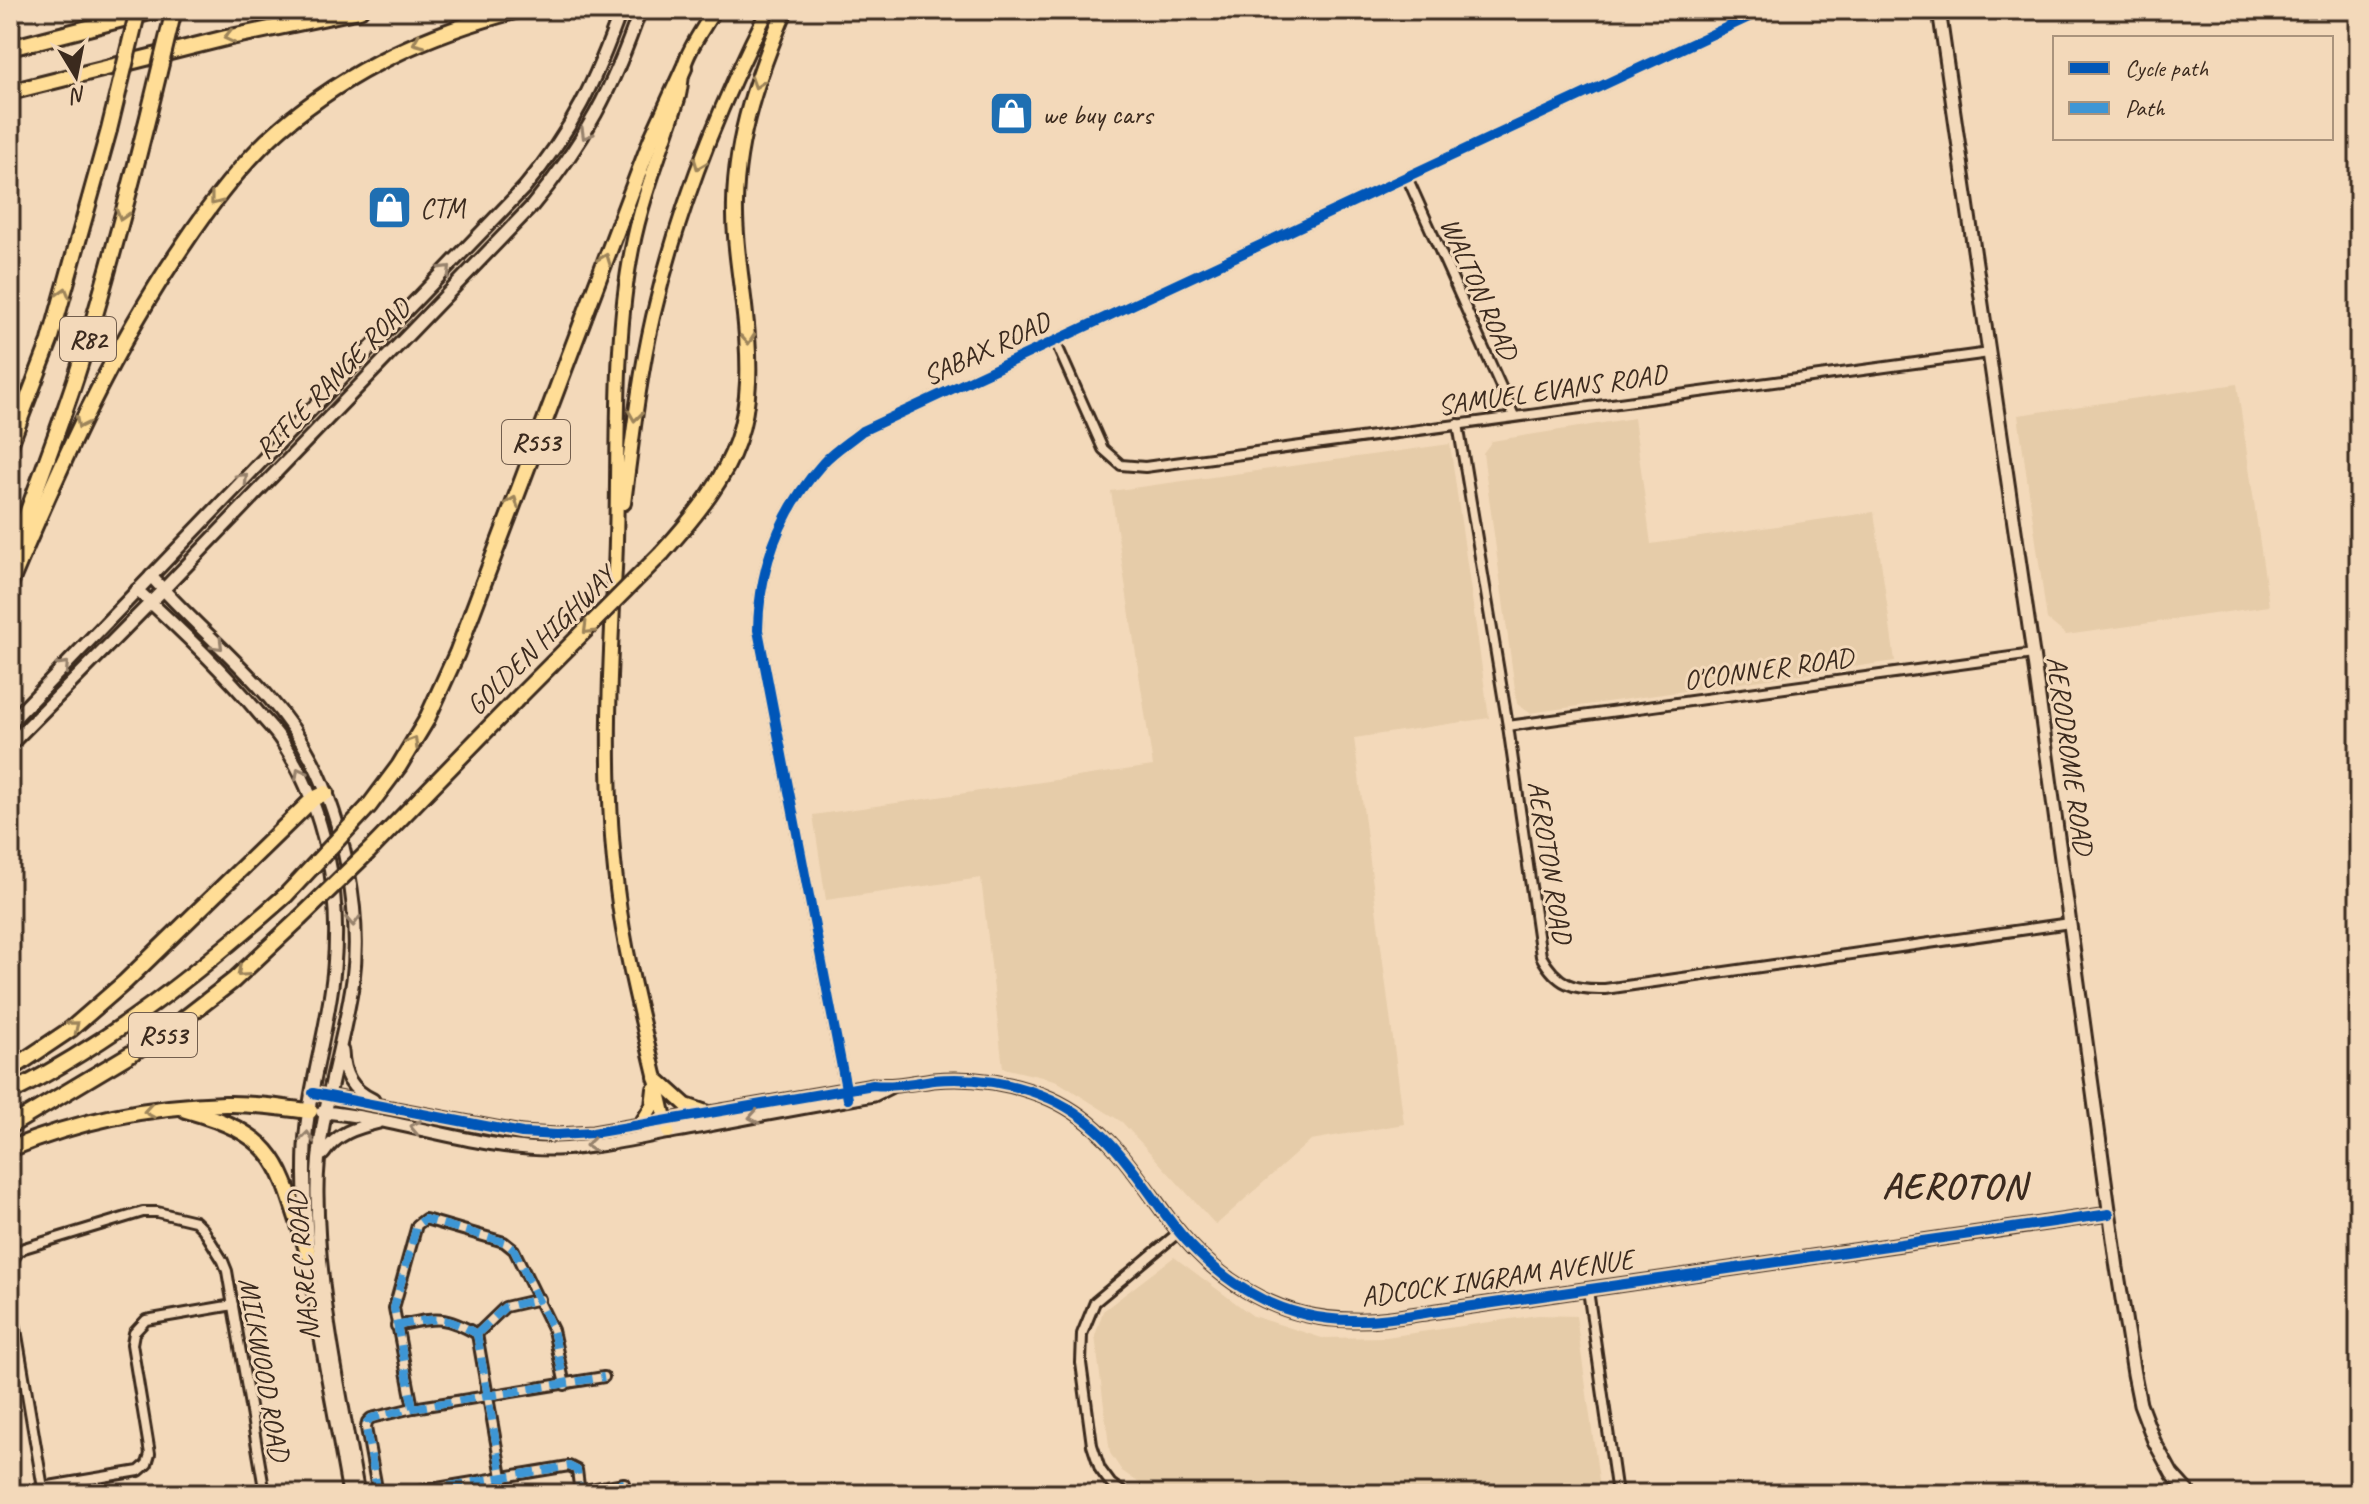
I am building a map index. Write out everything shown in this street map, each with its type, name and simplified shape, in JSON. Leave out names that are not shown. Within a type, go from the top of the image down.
[{"type":"highway","name":"R82","points":[[10,445],[50,341],[109,130],[138,10]]},
{"type":"highway","points":[[10,48],[158,10]]},
{"type":"highway","name":"R82","points":[[10,560],[75,380],[104,286],[174,10]]},
{"type":"highway","points":[[10,92],[226,38],[360,10]]},
{"type":"highway","points":[[10,584],[64,458],[127,333],[214,200],[245,164],[281,128],[318,99],[384,58],[452,29],[518,10]]},
{"type":"highway","name":"GOLDEN HIGHWAY","points":[[10,1126],[167,1032],[234,980],[368,852],[662,553],[694,518],[720,482],[745,417],[749,353],[735,236],[738,166],[754,93],[785,10]]},
{"type":"highway","name":"GOLDEN HIGHWAY","points":[[10,1093],[61,1067],[156,1004],[286,895],[369,806],[399,766],[426,721],[457,653],[651,140],[684,68]]},
{"type":"highway","points":[[10,1070],[71,1029],[125,982],[320,796]]},
{"type":"highway","points":[[10,1149],[41,1136],[121,1116],[177,1107],[227,1104],[310,1111]]},
{"type":"highway","points":[[177,1107],[237,1127],[265,1147],[280,1173],[308,1253]]},
{"type":"main road","name":"RIFLE RANGE ROAD","points":[[10,723],[524,188],[558,146],[591,88],[621,10]]},
{"type":"main road","name":"RIFLE RANGE ROAD","points":[[10,745],[532,206],[578,146],[605,100],[640,10]]},
{"type":"main road","points":[[615,569],[640,378],[667,260],[707,142],[768,10]]},
{"type":"main road","name":"AERODROME ROAD","points":[[1939,10],[2033,654],[2109,1214],[2140,1404],[2162,1458],[2190,1494]]},
{"type":"main road","name":"GOLDEN HIGHWAY","points":[[684,68],[713,11]]},
{"type":"main road","points":[[666,1126],[629,971],[617,889],[608,728],[624,311],[632,251],[645,194],[678,99],[684,68]]},
{"type":"main road","points":[[184,568],[178,589],[186,612]]},
{"type":"main road","name":"NASREC ROAD","points":[[151,576],[264,690],[297,733],[320,796],[343,845],[354,926],[353,978],[326,1112],[317,1192],[323,1282],[358,1494]]},
{"type":"main road","name":"NASREC ROAD","points":[[137,590],[232,681],[282,740],[320,796],[330,861],[335,923],[334,968],[305,1144],[308,1253],[349,1494]]},
{"type":"main road","points":[[134,619],[152,616],[179,630]]},
{"type":"main road","points":[[342,1034],[343,1065],[352,1086],[362,1095],[393,1108]]},
{"type":"main road","points":[[655,1077],[686,1105],[709,1113]]},
{"type":"main road","points":[[641,1124],[652,1106],[655,1077]]},
{"type":"main road","name":"ADCOCK INGRAM AVENUE","points":[[310,1111],[383,1121],[474,1141],[531,1148],[595,1146],[709,1113],[847,1094],[874,1095],[891,1087],[934,1080],[973,1080],[1009,1086],[1052,1099],[1093,1127],[1122,1154],[1193,1251],[1233,1284],[1286,1309],[1323,1318],[1372,1320],[2109,1214]]},
{"type":"main road","name":"ADCOCK INGRAM AVENUE","points":[[313,1093],[522,1133],[557,1135],[593,1133],[641,1124],[666,1126],[847,1094]]},
{"type":"main road","points":[[320,1159],[330,1144],[342,1134],[383,1121]]},
{"type":"street","name":"SABAX ROAD","points":[[847,1094],[758,638],[759,592],[777,532],[801,490],[825,460],[862,431],[1764,10]]},
{"type":"street","name":"WALTON ROAD","points":[[1407,177],[1514,416]]},
{"type":"street","name":"SAMUEL EVANS ROAD","points":[[1055,341],[1103,449],[1121,465],[1145,467],[1989,353]]},
{"type":"street","name":"AEROTON ROAD","points":[[1458,424],[1508,726],[1541,956],[1551,974],[1573,988],[1605,989],[2070,923]]},
{"type":"street","name":"O'CONNER ROAD","points":[[1508,726],[2033,654]]},
{"type":"street","name":"MILKWOOD ROAD","points":[[10,1265],[24,1248],[143,1212],[195,1221],[203,1229],[227,1271],[265,1494]]},
{"type":"street","points":[[413,1408],[394,1308],[417,1225],[425,1219],[510,1245],[553,1330],[565,1385]]},
{"type":"street","points":[[1125,1494],[1111,1484],[1100,1469],[1092,1445],[1081,1363],[1082,1334],[1095,1302],[1179,1232]]},
{"type":"street","points":[[1588,1290],[1617,1494]]},
{"type":"street","points":[[10,1294],[43,1490],[139,1471],[145,1467],[150,1454],[132,1344],[134,1333],[146,1320],[233,1305]]},
{"type":"street","points":[[477,1334],[505,1307],[540,1299]]},
{"type":"street","points":[[396,1326],[446,1319],[477,1334]]},
{"type":"street","points":[[477,1334],[505,1494]]},
{"type":"street","points":[[378,1494],[367,1422],[376,1416],[604,1377]]},
{"type":"street","points":[[401,1494],[572,1467],[577,1470],[580,1493]]},
{"type":"street","points":[[562,1494],[624,1483]]},
{"type":"shaded area","points":[[2237,384],[2269,606],[2066,635],[2047,619],[2018,415]]},
{"type":"shaded area","points":[[1634,418],[1651,544],[1874,512],[1895,661],[1530,713],[1517,704],[1483,453],[1492,441]]},
{"type":"shaded area","points":[[1450,444],[1489,718],[1354,738],[1404,1124],[1311,1140],[1216,1225],[1122,1122],[1055,1080],[1003,1068],[981,878],[826,900],[813,815],[1153,766],[1111,491]]},
{"type":"shaded area","points":[[1174,1257],[1253,1316],[1322,1338],[1386,1337],[1538,1315],[1576,1316],[1600,1487],[1595,1494],[1155,1494],[1122,1471],[1110,1453],[1095,1336],[1103,1311]]},
{"type":"marked path","points":[[413,1408],[394,1308],[417,1225],[425,1219],[504,1242],[514,1250],[553,1330],[565,1385]]},
{"type":"marked path","points":[[477,1334],[505,1307],[540,1299]]},
{"type":"marked path","points":[[396,1326],[438,1320],[455,1323],[477,1334]]},
{"type":"marked path","points":[[477,1334],[505,1494]]},
{"type":"marked path","points":[[378,1494],[366,1428],[371,1418],[413,1408],[604,1377]]},
{"type":"marked path","points":[[401,1494],[569,1466],[577,1470],[580,1494]]},
{"type":"marked path","points":[[562,1494],[624,1483]]},
{"type":"cycle path","points":[[848,1099],[758,630],[763,584],[775,540],[795,500],[823,463],[862,431],[1764,10]]},
{"type":"cycle path","points":[[313,1093],[522,1133],[557,1135],[593,1133],[873,1085],[948,1079],[1008,1085],[1051,1099],[1070,1109],[1102,1134],[1183,1236],[1223,1275],[1270,1303],[1323,1318],[1352,1320],[1402,1317],[2109,1214]]},
{"type":"place","name":"we buy cars","points":[[1011,114]]},
{"type":"place","name":"CTM","points":[[389,207]]},
{"type":"district","name":"AEROTON","points":[[1955,1185]]}]
